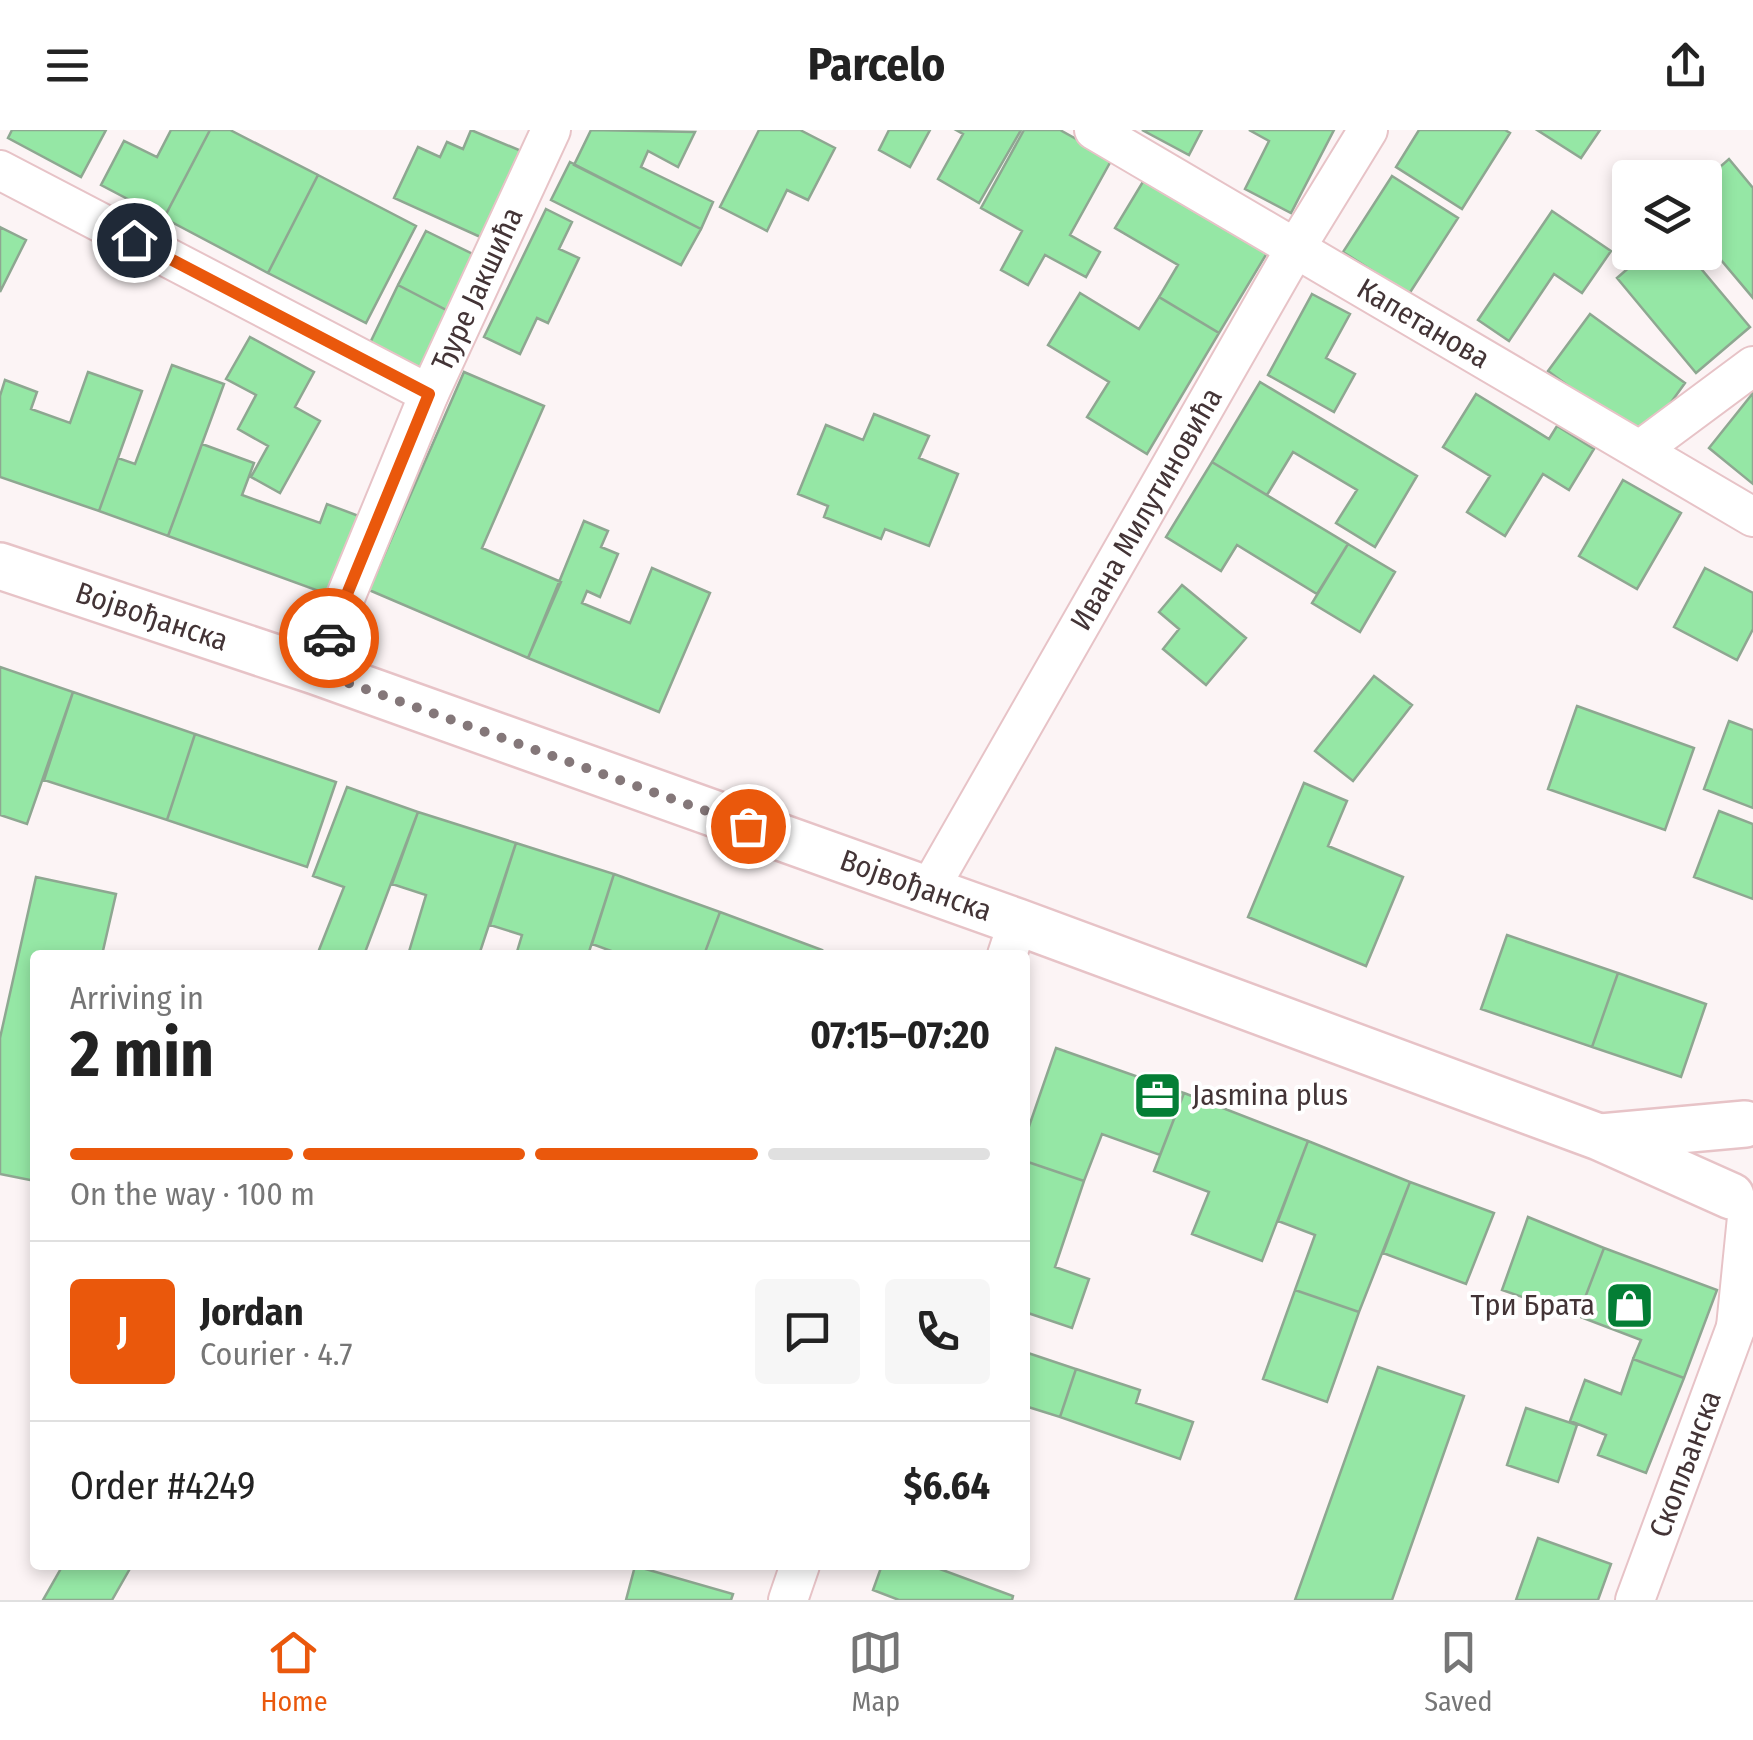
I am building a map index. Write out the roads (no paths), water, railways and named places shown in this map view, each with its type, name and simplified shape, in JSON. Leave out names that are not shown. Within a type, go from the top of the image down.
[{"type":"street","name":"Ђуре Јакшића","points":[[315,671],[429,394],[550,130]]},
{"type":"street","name":"Капетанова","points":[[1094,130],[1753,517]]},
{"type":"street","name":"Ивана Милутиновића","points":[[928,891],[1295,249],[1368,130]]},
{"type":"street","points":[[0,170],[429,394]]},
{"type":"street","points":[[1640,450],[1753,366]]},
{"type":"street","name":"Војвођанска","points":[[0,566],[315,671],[928,891],[1013,939],[1598,1137],[1744,1211]]},
{"type":"street","points":[[1744,1211],[1725,1177],[1726,1158],[1732,1139],[1749,1121]]},
{"type":"street","name":"Војвођанска","points":[[1598,1137],[1749,1121]]},
{"type":"street","name":"Скопљанска","points":[[1635,1600],[1745,1315],[1744,1211]]},
{"type":"street","points":[[788,1600],[798,1570]]},
{"type":"place","name":"Jasmina plus","points":[[1157,1095]]},
{"type":"place","name":"Три Брата","points":[[1630,1305]]}]
